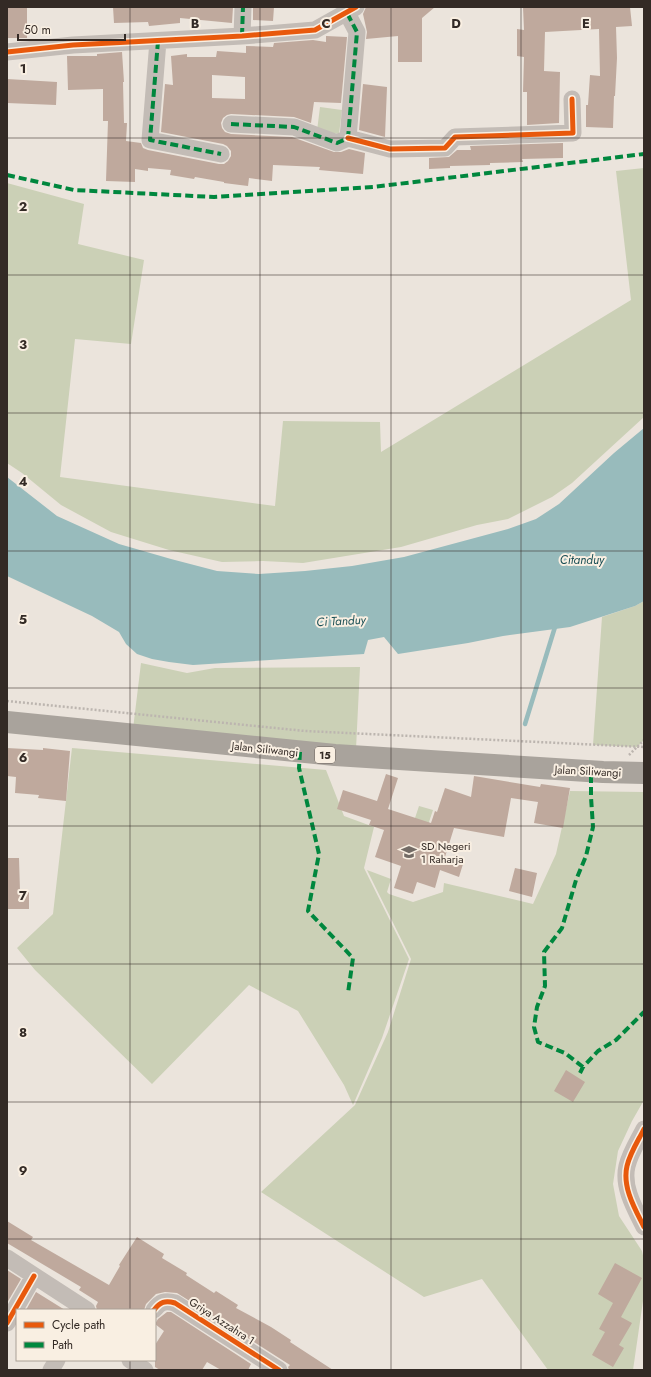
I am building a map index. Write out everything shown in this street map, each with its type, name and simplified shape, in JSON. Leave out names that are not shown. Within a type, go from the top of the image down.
[{"type":"highway","name":"Jalan Siliwangi","points":[[7,722],[335,756],[591,772],[644,773]]},
{"type":"street","points":[[242,36],[243,7]]},
{"type":"street","points":[[7,52],[73,45],[242,36],[315,30],[352,10],[357,32],[348,138]]},
{"type":"street","points":[[158,40],[150,140],[222,154]]},
{"type":"street","points":[[231,124],[294,127],[337,142],[348,138],[390,149],[445,148],[455,138],[573,134],[572,99]]},
{"type":"street","points":[[644,1130],[631,1155],[627,1166],[625,1179],[632,1203],[644,1227]]},
{"type":"street","points":[[7,1258],[84,1309]]},
{"type":"street","points":[[7,1323],[34,1276]]},
{"type":"street","name":"Griya Azzahra 1","points":[[155,1309],[158,1304],[163,1302],[168,1301],[175,1303],[279,1370]]},
{"type":"street","points":[[51,1370],[56,1361]]},
{"type":"path","points":[[7,701],[305,731],[644,747]]},
{"type":"green space","points":[[320,107],[342,110],[339,134],[317,131]]},
{"type":"green space","points":[[644,168],[644,417],[572,483],[552,497],[508,519],[477,525],[401,547],[303,563],[263,561],[222,562],[169,550],[111,532],[61,505],[22,473],[7,463],[7,183],[84,204],[78,244],[144,260],[131,344],[75,339],[60,477],[275,506],[283,421],[380,422],[381,452],[631,300],[616,171]]},
{"type":"green space","points":[[644,601],[644,740],[637,747],[593,745],[602,617],[635,606]]},
{"type":"green space","points":[[141,663],[187,673],[215,668],[360,667],[356,749],[133,729]]},
{"type":"green space","points":[[72,748],[326,770],[344,816],[374,827],[364,868],[409,959],[382,1038],[353,1105],[344,1085],[298,1011],[249,985],[152,1084],[35,970],[17,948],[53,914]]},
{"type":"green space","points":[[570,791],[644,792],[644,1100],[618,1151],[613,1184],[619,1216],[642,1251],[644,1260],[644,1294],[633,1370],[548,1370],[482,1279],[424,1297],[261,1192],[355,1105],[388,1032],[411,959],[367,870],[391,879],[387,892],[389,894],[413,902],[443,892],[444,883],[533,904],[556,854]]},
{"type":"green space","points":[[419,806],[433,810],[414,867],[400,863]]},
{"type":"water","name":"Citanduy","points":[[644,428],[644,601],[635,606],[570,627],[503,636],[398,654],[384,637],[368,640],[364,654],[193,665],[152,659],[137,654],[126,644],[119,632],[92,616],[7,576],[7,477],[57,516],[119,544],[217,571],[259,574],[305,571],[352,566],[404,557],[508,529],[536,519],[559,504],[614,453]]},
{"type":"building","points":[[7,7],[27,7],[27,38],[7,38]]},
{"type":"building","points":[[113,7],[233,7],[232,23],[180,18],[180,23],[149,26],[148,22],[114,23]]},
{"type":"building","points":[[253,7],[274,7],[273,21],[253,20]]},
{"type":"building","points":[[366,7],[435,7],[422,18],[422,62],[398,62],[398,36],[366,39],[367,32],[363,14]]},
{"type":"building","points":[[523,7],[630,7],[632,26],[616,27],[617,58],[613,128],[586,127],[586,105],[588,105],[590,75],[600,76],[599,29],[545,32],[544,71],[560,72],[559,123],[527,125],[527,92],[523,92],[524,57],[517,56],[517,29],[524,30]]},
{"type":"building","points":[[326,36],[347,37],[341,103],[314,102],[311,123],[294,117],[231,114],[223,118],[221,123],[222,128],[225,132],[231,134],[292,137],[334,152],[341,152],[349,149],[365,153],[363,174],[319,170],[320,167],[273,165],[272,181],[249,178],[248,186],[195,177],[194,179],[170,175],[171,170],[148,168],[148,171],[135,169],[135,182],[106,181],[108,121],[103,121],[103,89],[68,90],[67,56],[97,56],[97,54],[122,52],[124,123],[127,123],[126,141],[141,143],[143,148],[148,150],[224,164],[231,156],[231,151],[227,146],[161,132],[165,84],[173,85],[171,56],[187,54],[187,57],[216,57],[217,51],[246,53],[246,46],[273,47],[274,43],[313,40],[326,42]],"holes":[[[212,75],[245,77],[245,99],[212,98]]]},
{"type":"building","points":[[7,79],[57,82],[56,105],[7,103]]},
{"type":"building","points":[[363,84],[387,87],[385,137],[359,130]]},
{"type":"building","points":[[563,143],[563,158],[522,159],[523,162],[490,163],[490,165],[450,166],[450,168],[429,169],[429,158],[449,157],[457,150],[471,150],[470,146]]},
{"type":"building","points":[[7,748],[43,750],[43,748],[70,751],[66,801],[38,798],[39,795],[15,793],[16,777],[7,776]]},
{"type":"building","points":[[386,774],[398,778],[388,809],[431,823],[435,811],[437,812],[445,788],[471,797],[474,776],[540,787],[541,784],[570,788],[563,828],[534,823],[538,802],[511,798],[504,837],[454,828],[445,857],[463,864],[459,877],[440,870],[435,888],[417,882],[413,894],[394,888],[401,866],[375,857],[384,830],[369,825],[371,820],[337,809],[343,790],[377,801]]},
{"type":"building","points":[[7,858],[19,858],[20,891],[29,892],[29,909],[7,909]]},
{"type":"building","points":[[515,868],[537,873],[532,897],[509,891]]},
{"type":"building","points":[[566,1070],[585,1082],[573,1102],[554,1091]]},
{"type":"building","points":[[7,1221],[33,1237],[31,1240],[109,1285],[120,1266],[119,1265],[137,1237],[164,1254],[162,1258],[187,1273],[186,1275],[214,1293],[216,1291],[238,1305],[236,1308],[271,1327],[291,1340],[290,1342],[333,1370],[289,1370],[288,1367],[290,1365],[177,1293],[165,1292],[156,1294],[146,1304],[144,1309],[97,1309],[96,1306],[98,1302],[79,1290],[81,1287],[7,1243]]},
{"type":"building","points":[[615,1263],[642,1278],[621,1317],[632,1323],[619,1345],[624,1348],[613,1367],[592,1355],[605,1332],[599,1329],[613,1303],[598,1294]]},
{"type":"building","points":[[7,1270],[21,1279],[7,1303]]},
{"type":"building","points":[[36,1292],[63,1309],[27,1309]]},
{"type":"building","points":[[167,1312],[171,1312],[251,1364],[248,1370],[221,1370],[207,1362],[202,1370],[160,1370],[155,1367],[156,1343],[164,1331],[156,1325],[158,1319]]},
{"type":"waterway","points":[[525,724],[555,625]]},
{"type":"marked path","points":[[242,36],[243,7]]},
{"type":"marked path","points":[[231,124],[294,127],[337,143],[348,138],[357,32],[347,13]]},
{"type":"marked path","points":[[158,41],[150,140],[221,154]]},
{"type":"marked path","points":[[7,175],[74,190],[214,197],[373,187],[644,154]]},
{"type":"marked path","points":[[300,752],[299,768],[319,854],[308,911],[353,958],[348,993]]},
{"type":"marked path","points":[[583,1067],[565,1053],[538,1042],[534,1027],[537,1007],[545,986],[544,952],[562,928],[576,880],[586,856],[593,827],[591,771]]},
{"type":"marked path","points":[[580,1073],[583,1067],[598,1051],[616,1040],[644,1012]]},
{"type":"cycle path","points":[[7,52],[73,45],[242,36],[315,30],[356,7]]},
{"type":"cycle path","points":[[348,138],[390,149],[445,148],[455,137],[573,133],[572,99]]},
{"type":"cycle path","points":[[644,1129],[630,1156],[626,1174],[626,1182],[630,1198],[644,1227]]},
{"type":"cycle path","points":[[7,1323],[34,1276]]},
{"type":"cycle path","points":[[155,1309],[163,1302],[175,1303],[279,1370]]},
{"type":"place","name":"SD Negeri 1 Raharja","points":[[409,852]]},
{"type":"water label","name":"Ci Tanduy","points":[[341,621]]}]
